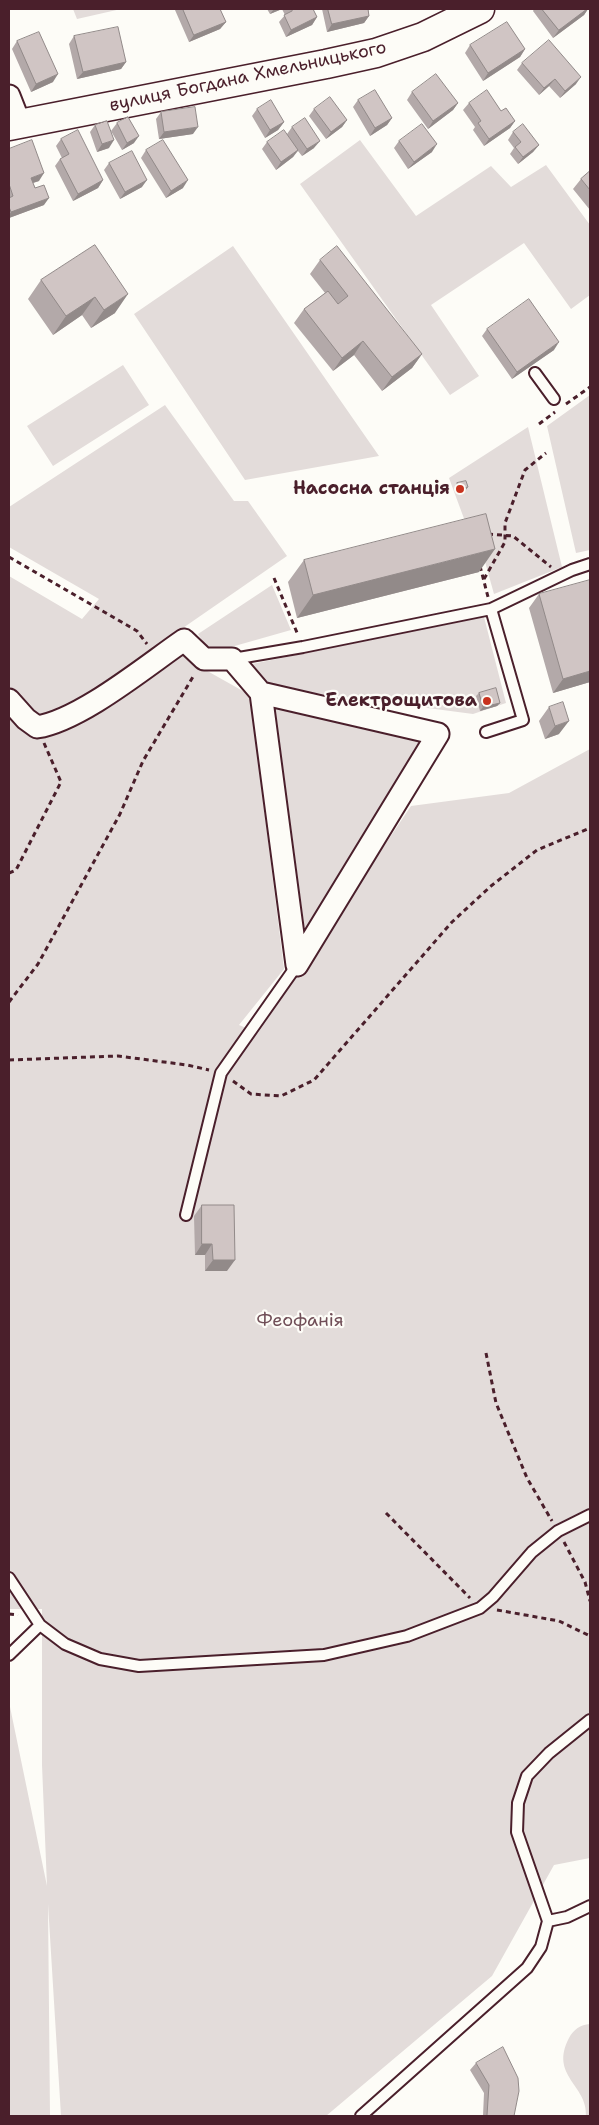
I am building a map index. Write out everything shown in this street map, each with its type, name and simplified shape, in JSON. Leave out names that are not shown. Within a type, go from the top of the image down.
[{"type":"street","name":"вулиця Богдана Хмельницького","points":[[14,125],[376,53],[423,37],[480,9]]},
{"type":"street","points":[[9,96],[14,125]]},
{"type":"street","points":[[9,700],[26,719],[37,727],[70,716],[184,640],[204,659],[232,659],[261,693],[297,965]]},
{"type":"street","points":[[261,693],[438,734],[297,965]]},
{"type":"lane","points":[[535,372],[554,399]]},
{"type":"lane","points":[[232,659],[303,647],[491,609],[562,575],[590,564]]},
{"type":"lane","points":[[486,732],[523,720],[491,609]]},
{"type":"lane","points":[[186,1215],[222,1073],[297,965]]},
{"type":"lane","points":[[9,1578],[40,1625],[65,1644],[100,1659],[139,1666],[324,1655],[408,1636],[480,1608],[493,1597],[532,1552],[558,1531],[590,1515]]},
{"type":"lane","points":[[9,1655],[40,1625]]},
{"type":"lane","points":[[361,2116],[527,1968],[541,1947],[548,1921],[517,1832],[518,1802],[527,1776],[549,1753],[590,1720]]},
{"type":"lane","points":[[548,1921],[567,1917],[590,1906]]},
{"type":"path","points":[[480,564],[484,580],[505,542],[505,523],[525,470],[546,453]]},
{"type":"path","points":[[479,532],[513,536],[562,575]]},
{"type":"path","points":[[9,557],[137,631],[158,658]]},
{"type":"path","points":[[274,578],[303,647]]},
{"type":"path","points":[[9,1002],[38,964],[120,814],[142,761],[204,659]]},
{"type":"path","points":[[9,873],[16,870],[61,782],[37,727]]},
{"type":"path","points":[[9,1060],[118,1056],[187,1065],[222,1073],[251,1094],[280,1096],[314,1080],[452,922],[491,886],[537,850],[590,828]]},
{"type":"path","points":[[486,1353],[496,1403],[513,1445],[527,1478],[585,1582],[590,1601]]},
{"type":"green space","points":[[73,9],[121,9],[77,19]]},
{"type":"green space","points":[[360,140],[416,216],[491,166],[511,187],[546,165],[590,225],[590,295],[571,309],[524,243],[431,305],[479,376],[450,395],[300,184]]},
{"type":"green space","points":[[233,246],[379,456],[245,480],[134,314]]},
{"type":"green space","points":[[123,365],[149,405],[53,466],[27,426]]},
{"type":"green space","points":[[590,395],[590,550],[576,553],[547,426]]},
{"type":"green space","name":"Феофанія","points":[[165,405],[234,501],[248,501],[287,556],[167,639],[186,659],[250,695],[284,969],[239,1025],[258,1033],[411,806],[509,793],[590,749],[590,1858],[554,1865],[492,1976],[326,2116],[61,2116],[48,1904],[50,2116],[9,2116],[9,1702],[47,1886],[42,1765],[42,1609],[9,1609],[9,576],[82,619],[99,599],[9,547],[9,507]]},
{"type":"green space","points":[[528,427],[562,567],[494,594],[475,526],[466,524],[449,478]]},
{"type":"green space","points":[[272,585],[291,630],[210,653],[198,634]]},
{"type":"green space","points":[[484,617],[506,703],[473,714],[269,687],[247,665]]},
{"type":"green space","points":[[275,707],[420,742],[305,932]]},
{"type":"green space","points":[[590,2024],[590,2116],[586,2116],[585,2105],[581,2096],[566,2071],[564,2051],[569,2038],[575,2030],[583,2025]]},
{"type":"building","points":[[183,9],[220,9],[226,22],[194,35]]},
{"type":"building","points":[[291,9],[313,9],[317,17],[291,30],[284,15],[292,11]]},
{"type":"building","points":[[328,9],[368,9],[369,16],[332,24]]},
{"type":"building","points":[[542,9],[587,9],[559,30]]},
{"type":"building","points":[[507,22],[525,49],[488,73],[470,45]]},
{"type":"building","points":[[118,27],[126,62],[83,72],[74,36]]},
{"type":"building","points":[[39,32],[58,74],[36,84],[17,41]]},
{"type":"building","points":[[549,40],[581,77],[565,91],[555,79],[544,88],[522,63]]},
{"type":"building","points":[[436,74],[458,103],[433,121],[412,92]]},
{"type":"building","points":[[375,90],[392,118],[375,128],[358,100]]},
{"type":"building","points":[[487,90],[501,111],[506,108],[515,121],[489,139],[478,123],[481,121],[469,103]]},
{"type":"building","points":[[330,97],[347,120],[331,132],[314,109]]},
{"type":"building","points":[[271,100],[284,122],[270,130],[257,109]]},
{"type":"building","points":[[195,107],[198,127],[164,132],[161,112]]},
{"type":"building","points":[[128,117],[139,136],[127,143],[117,123]]},
{"type":"building","points":[[305,118],[320,141],[307,149],[292,127]]},
{"type":"building","points":[[107,121],[114,140],[102,144],[95,125]]},
{"type":"building","points":[[422,124],[437,144],[414,162],[399,141]]},
{"type":"building","points":[[523,124],[539,145],[523,157],[515,147],[521,142],[513,132]]},
{"type":"building","points":[[78,130],[103,180],[78,194],[60,159],[69,154],[61,139]]},
{"type":"building","points":[[284,130],[298,150],[281,162],[267,142]]},
{"type":"building","points":[[32,140],[44,173],[31,178],[35,188],[44,185],[49,198],[11,212],[9,198],[13,196],[9,184],[9,149]]},
{"type":"building","points":[[163,140],[188,180],[171,191],[146,150]]},
{"type":"building","points":[[132,151],[147,180],[125,192],[109,163]]},
{"type":"building","points":[[590,171],[590,190],[581,179]]},
{"type":"building","points":[[95,245],[128,294],[104,310],[95,297],[66,316],[41,280]]},
{"type":"building","points":[[337,246],[422,354],[392,377],[363,341],[342,358],[304,309],[328,291],[338,304],[348,296],[320,260]]},
{"type":"building","points":[[529,299],[559,342],[517,372],[487,329]]},
{"type":"building","points":[[466,481],[468,487],[459,489],[457,483]]},
{"type":"building","points":[[486,514],[495,549],[313,595],[304,560]]},
{"type":"building","points":[[590,580],[590,671],[563,679],[539,594]]},
{"type":"building","name":"Електрощитова","points":[[496,688],[500,703],[483,707],[479,693]]},
{"type":"building","points":[[563,702],[569,721],[555,726],[549,707]]},
{"type":"building","points":[[202,1205],[234,1205],[235,1260],[213,1260],[212,1244],[202,1244]]},
{"type":"building","points":[[503,2047],[518,2078],[519,2091],[514,2116],[486,2116],[489,2085],[476,2063]]},
{"type":"place","name":"Насосна станція","points":[[460,489]]},
{"type":"place","name":"Електрощитова","points":[[487,701]]}]
